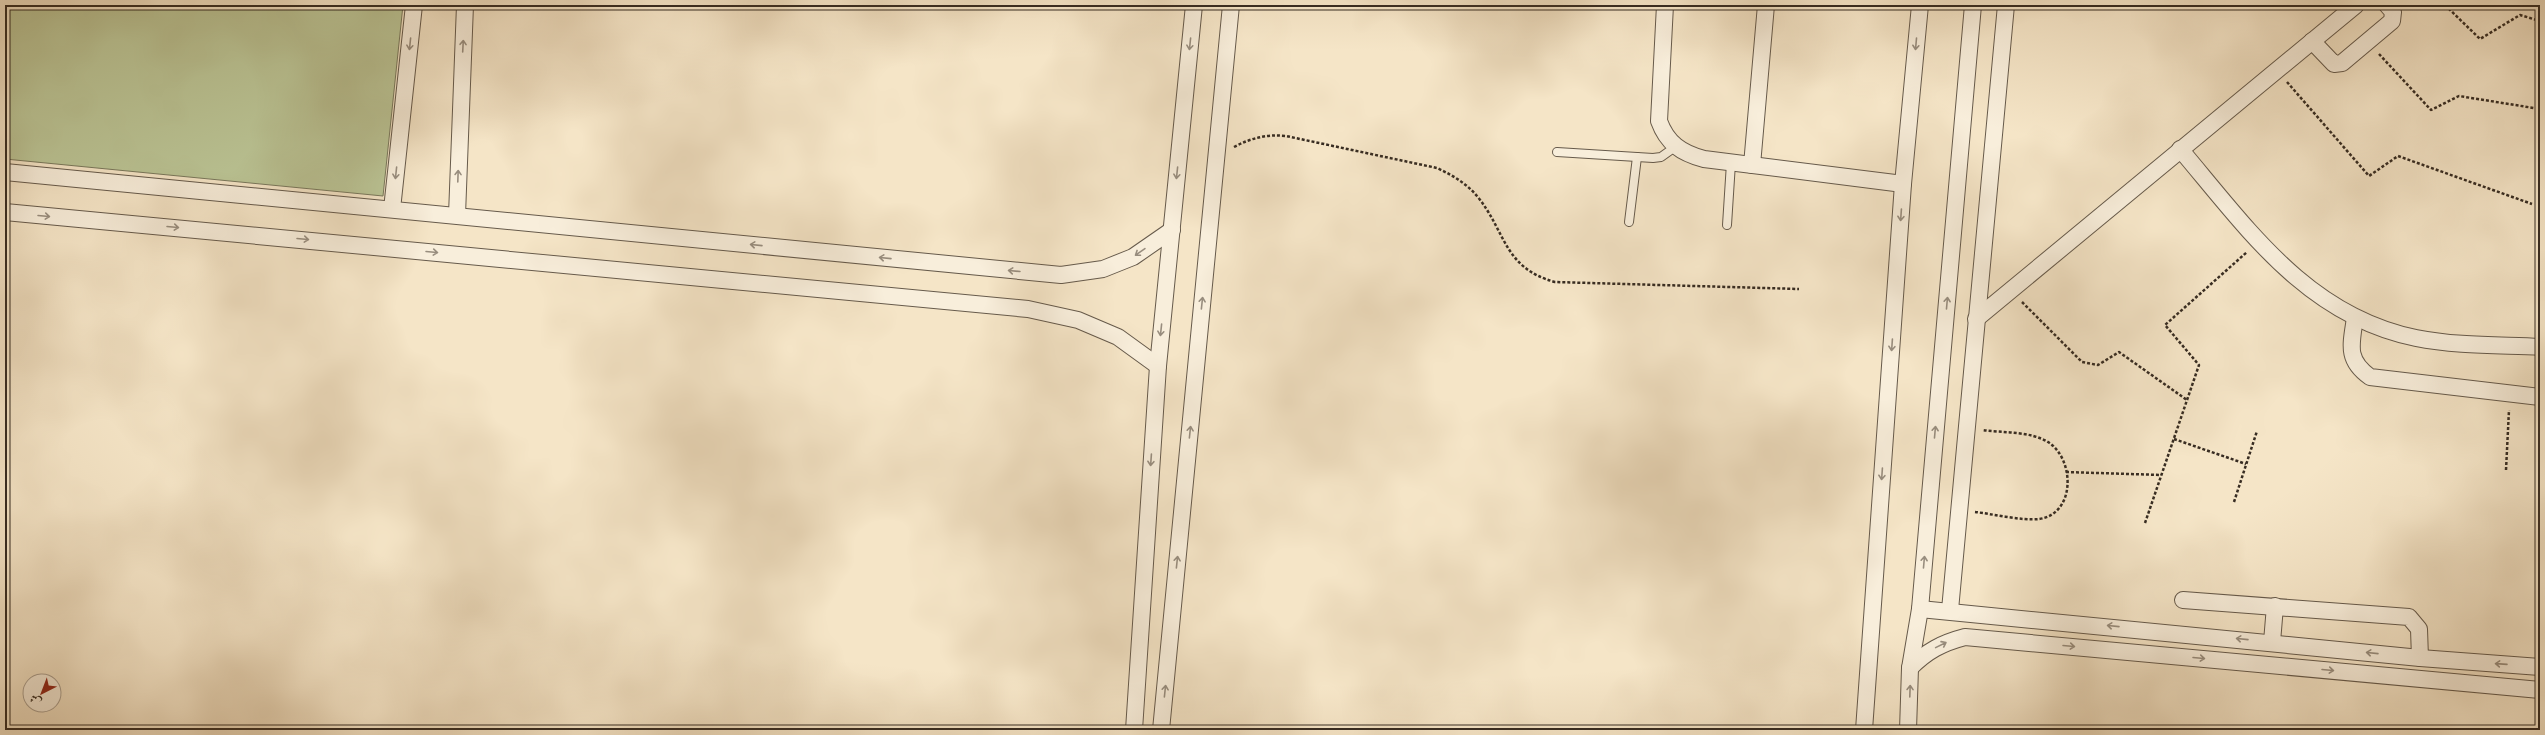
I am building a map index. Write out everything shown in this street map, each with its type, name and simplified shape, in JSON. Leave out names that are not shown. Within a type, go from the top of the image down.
[{"type":"street","points":[[392,209],[414,5]]},
{"type":"street","points":[[457,215],[465,5]]},
{"type":"street","points":[[1134,730],[1158,366],[1194,5]]},
{"type":"street","points":[[1161,730],[1231,5]]},
{"type":"street","points":[[1665,5],[1659,121],[1664,135],[1675,147],[1688,155],[1704,159],[1904,184]]},
{"type":"street","points":[[1752,165],[1766,5]]},
{"type":"street","points":[[1864,730],[1904,184],[1920,5]]},
{"type":"street","points":[[1908,730],[1910,668],[1920,609],[1973,5]]},
{"type":"street","points":[[1950,610],[2006,5]]},
{"type":"street","points":[[1976,319],[2356,5]]},
{"type":"street","points":[[2312,41],[2334,64],[2338,65],[2392,21],[2393,12],[2387,5]]},
{"type":"street","points":[[2180,149],[2259,241],[2307,288],[2355,318],[2416,338],[2540,347]]},
{"type":"street","points":[[5,172],[1061,275],[1103,269],[1133,257],[1172,230]]},
{"type":"street","points":[[5,212],[1028,309],[1078,320],[1118,337],[1158,366]]},
{"type":"street","points":[[2355,318],[2351,355],[2358,368],[2370,377],[2540,397]]},
{"type":"street","points":[[2183,600],[2409,617],[2419,629],[2420,658]]},
{"type":"street","points":[[2272,642],[2275,606]]},
{"type":"street","points":[[1920,609],[1950,610],[2420,658],[2540,667]]},
{"type":"street","points":[[1910,668],[1926,653],[1944,642],[1965,637],[2540,690]]},
{"type":"lane","points":[[1557,152],[1662,157],[1675,147]]},
{"type":"lane","points":[[1629,222],[1637,157]]},
{"type":"lane","points":[[1727,225],[1731,163]]},
{"type":"path","points":[[2445,5],[2480,38],[2520,15],[2540,21]]},
{"type":"path","points":[[2368,41],[2431,110],[2459,96],[2540,109]]},
{"type":"path","points":[[2277,70],[2368,176],[2398,156],[2532,204]]},
{"type":"path","points":[[1216,160],[1242,143],[1270,134],[1286,136],[1437,168],[1459,180],[1478,197],[1515,260],[1533,274],[1555,282],[1799,290]]},
{"type":"path","points":[[2146,523],[2199,365],[2165,324],[2259,241]]},
{"type":"path","points":[[2010,290],[2082,362],[2098,365],[2119,352],[2187,400]]},
{"type":"path","points":[[2506,470],[2510,394]]},
{"type":"path","points":[[1959,511],[2038,519],[2045,517],[2058,509],[2064,501],[2067,488],[2066,472],[2060,455],[2042,439],[1966,428]]},
{"type":"path","points":[[2234,502],[2257,431]]},
{"type":"path","points":[[2174,439],[2246,464]]},
{"type":"path","points":[[2066,472],[2161,475]]},
{"type":"green space","points":[[5,5],[403,5],[383,196],[5,159]]}]
